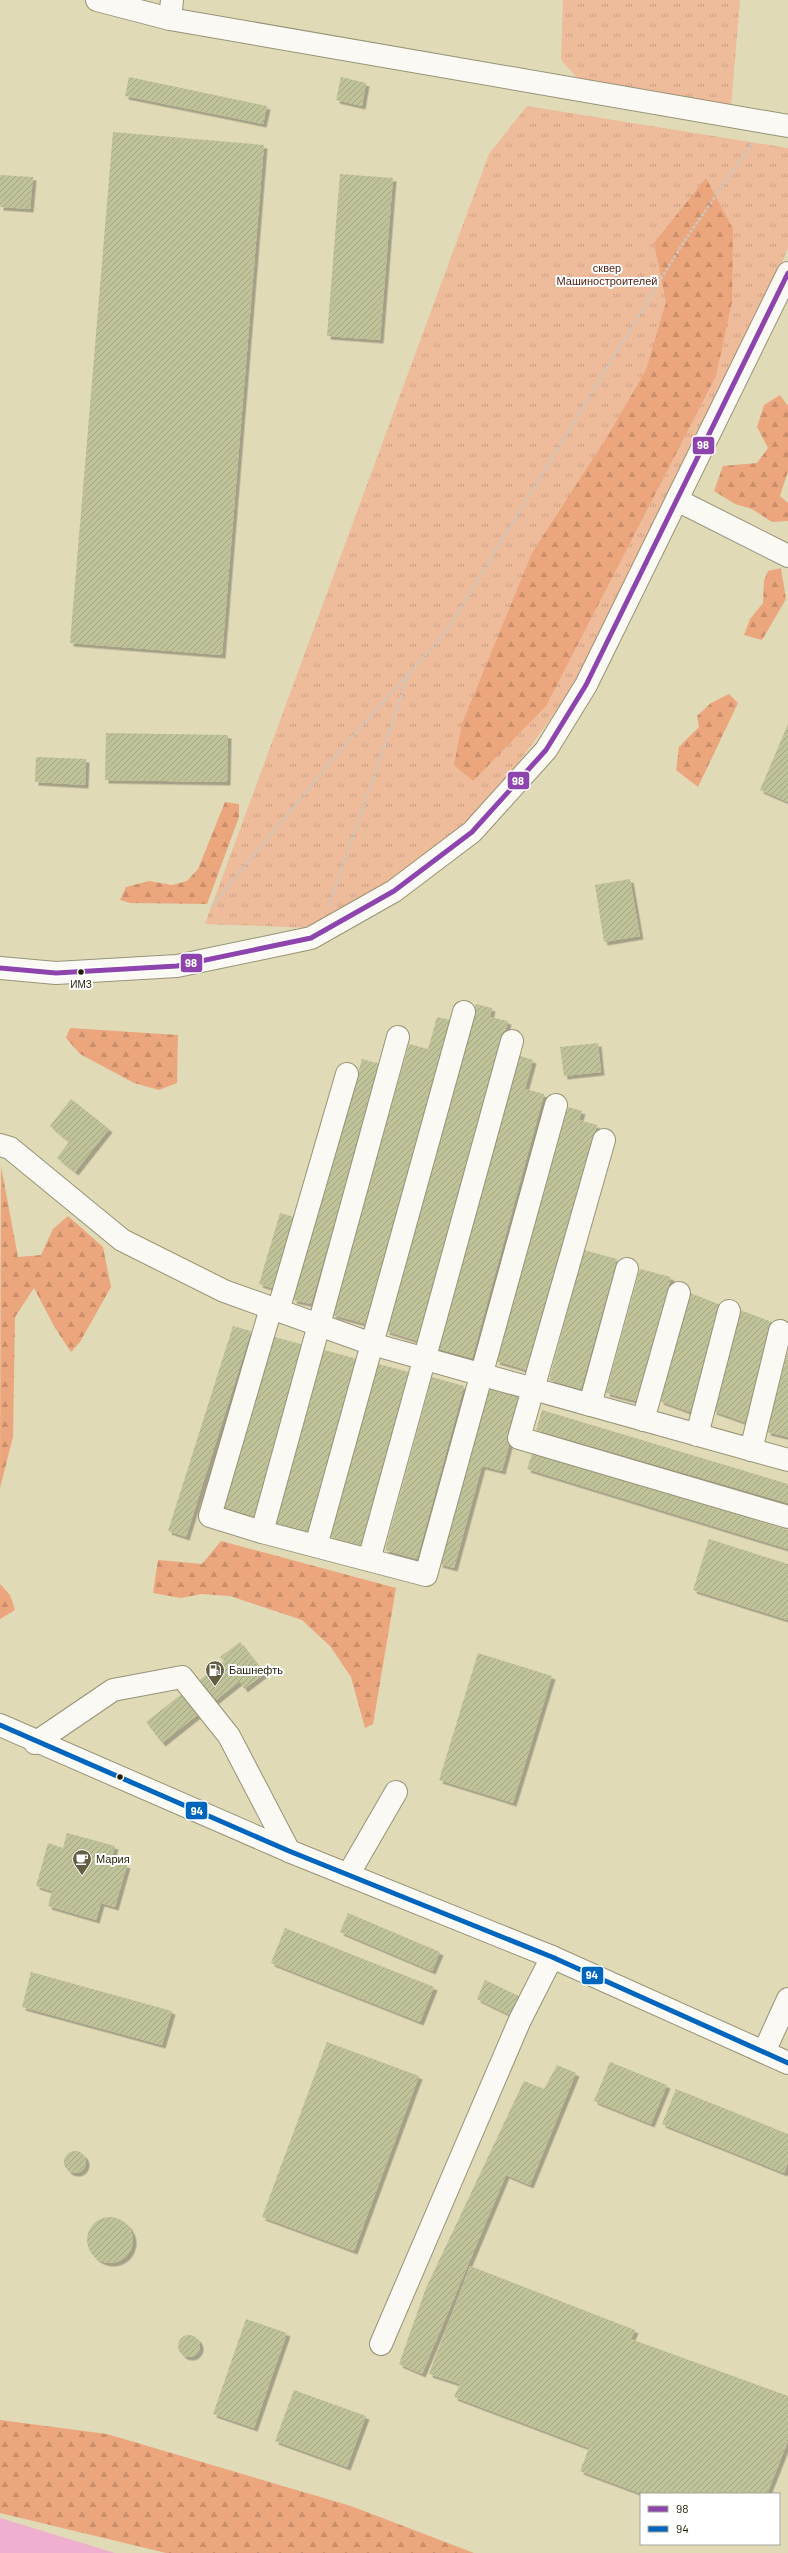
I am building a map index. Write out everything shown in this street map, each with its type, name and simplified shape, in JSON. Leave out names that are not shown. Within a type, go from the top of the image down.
[{"type":"main road","points":[[97,0],[171,10],[788,126]]},
{"type":"main road","points":[[0,968],[56,973],[176,966],[231,956],[311,938],[394,891],[472,832],[546,750],[586,685],[788,273]]},
{"type":"main road","points":[[677,500],[788,556]]},
{"type":"main road","points":[[316,1546],[464,1012]]},
{"type":"main road","points":[[262,1532],[398,1037]]},
{"type":"main road","points":[[369,1560],[512,1041]]},
{"type":"main road","points":[[347,1074],[210,1516],[262,1532],[426,1575],[556,1105]]},
{"type":"main road","points":[[604,1140],[534,1390],[519,1438],[788,1517]]},
{"type":"main road","points":[[0,1145],[10,1148],[122,1240],[224,1291],[318,1326],[372,1344],[788,1460]]},
{"type":"main road","points":[[590,1405],[627,1269]]},
{"type":"main road","points":[[643,1420],[679,1293]]},
{"type":"main road","points":[[697,1435],[730,1311]]},
{"type":"main road","points":[[751,1450],[780,1330]]},
{"type":"main road","points":[[35,1742],[112,1690],[182,1677],[229,1736],[289,1851]]},
{"type":"main road","points":[[0,1726],[289,1851],[552,1957],[788,2063]]},
{"type":"main road","points":[[348,1875],[396,1792]]},
{"type":"main road","points":[[381,2344],[520,2020],[552,1957]]},
{"type":"main road","points":[[764,2052],[788,1998]]},
{"type":"path","points":[[211,907],[348,741],[446,632],[683,243],[753,142]]},
{"type":"path","points":[[326,914],[410,672]]},
{"type":"green space","points":[[563,0],[740,0],[731,107],[583,84],[561,60]]},
{"type":"green space","name":"сквер Машиностроителей","points":[[527,106],[788,148],[788,248],[766,300],[575,685],[495,795],[434,853],[314,928],[205,924],[489,154]]},
{"type":"green space","points":[[706,178],[733,229],[732,302],[716,376],[546,706],[473,781],[454,765],[462,724],[532,553],[609,434],[646,370],[666,302],[654,243]]},
{"type":"green space","points":[[780,395],[788,406],[788,471],[780,496],[788,503],[788,521],[772,522],[752,509],[735,504],[714,491],[723,466],[757,463],[768,448],[757,427],[764,405]]},
{"type":"green space","points":[[781,568],[786,599],[762,640],[744,635],[750,619],[763,603],[764,580],[768,571]]},
{"type":"green space","points":[[729,694],[738,703],[698,787],[676,770],[679,747],[699,727],[697,716],[711,703]]},
{"type":"green space","points":[[225,802],[239,804],[239,817],[207,904],[130,903],[120,900],[126,887],[149,881],[172,885],[187,881],[198,869]]},
{"type":"green space","points":[[70,1028],[178,1035],[177,1083],[159,1090],[134,1083],[80,1054],[66,1038]]},
{"type":"green space","points":[[1,1166],[18,1257],[41,1255],[53,1229],[68,1216],[103,1247],[111,1287],[80,1342],[71,1352],[55,1328],[34,1288],[15,1317],[13,1437],[0,1488]]},
{"type":"green space","points":[[221,1541],[396,1588],[373,1724],[365,1728],[351,1677],[330,1646],[302,1620],[230,1596],[201,1594],[181,1598],[153,1593],[158,1560],[202,1564]]},
{"type":"green space","points":[[0,1584],[10,1595],[15,1610],[0,1619]]},
{"type":"green space","points":[[0,2420],[107,2434],[351,2506],[474,2553],[166,2553],[0,2513]]},
{"type":"shaded area","points":[[0,2518],[115,2553],[0,2553]]},
{"type":"building","points":[[129,77],[267,106],[263,124],[125,96]]},
{"type":"building","points":[[341,77],[366,83],[362,106],[336,100]]},
{"type":"building","points":[[113,132],[264,145],[222,655],[70,643]]},
{"type":"building","points":[[340,174],[393,178],[380,340],[327,336]]},
{"type":"building","points":[[0,175],[33,177],[30,209],[0,207]]},
{"type":"building","points":[[788,724],[788,802],[760,790]]},
{"type":"building","points":[[106,733],[228,735],[227,782],[105,780]]},
{"type":"building","points":[[36,757],[86,759],[85,785],[35,782]]},
{"type":"building","points":[[630,879],[640,936],[604,942],[595,885]]},
{"type":"building","points":[[476,1004],[492,1008],[490,1017],[508,1021],[418,1341],[386,1331]]},
{"type":"building","points":[[437,1017],[451,1020],[367,1324],[332,1315],[409,1044],[428,1049]]},
{"type":"building","points":[[598,1043],[601,1072],[564,1076],[560,1047]]},
{"type":"building","points":[[517,1055],[533,1060],[525,1089],[544,1094],[472,1358],[435,1348]]},
{"type":"building","points":[[362,1059],[380,1064],[311,1304],[293,1300]]},
{"type":"building","points":[[71,1099],[109,1129],[75,1172],[57,1158],[69,1142],[50,1126]]},
{"type":"building","points":[[568,1107],[582,1111],[579,1120],[597,1125],[527,1370],[496,1361]]},
{"type":"building","points":[[280,1213],[297,1218],[275,1289],[259,1284]]},
{"type":"building","points":[[584,1250],[617,1259],[581,1389],[549,1380]]},
{"type":"building","points":[[640,1269],[671,1277],[637,1401],[606,1393]]},
{"type":"building","points":[[690,1293],[721,1305],[690,1412],[660,1401]]},
{"type":"building","points":[[740,1310],[772,1322],[747,1423],[713,1411]]},
{"type":"building","points":[[233,1326],[251,1331],[186,1537],[168,1531]]},
{"type":"building","points":[[271,1336],[304,1345],[258,1519],[224,1510]]},
{"type":"building","points":[[324,1350],[358,1359],[311,1534],[276,1524]]},
{"type":"building","points":[[788,1354],[788,1437],[767,1432]]},
{"type":"building","points":[[378,1364],[409,1372],[363,1546],[330,1537]]},
{"type":"building","points":[[432,1377],[464,1386],[417,1559],[385,1550]]},
{"type":"building","points":[[487,1388],[522,1397],[502,1471],[482,1466],[454,1568],[439,1564]]},
{"type":"building","points":[[542,1410],[788,1484],[788,1503],[536,1430]]},
{"type":"building","points":[[533,1451],[788,1530],[788,1549],[527,1469]]},
{"type":"building","points":[[709,1539],[788,1564],[788,1620],[693,1590]]},
{"type":"building","points":[[240,1642],[264,1674],[244,1689],[240,1681],[162,1743],[146,1722],[224,1661],[220,1657]]},
{"type":"building","points":[[478,1653],[552,1676],[513,1803],[439,1780]]},
{"type":"building","points":[[67,1833],[115,1846],[111,1860],[127,1865],[115,1907],[101,1903],[96,1920],[48,1906],[52,1891],[36,1886],[48,1843],[63,1848]]},
{"type":"building","points":[[348,1913],[440,1952],[432,1971],[340,1932]]},
{"type":"building","points":[[285,1928],[434,1987],[420,2022],[271,1963]]},
{"type":"building","points":[[31,1972],[172,2011],[162,2045],[22,2007]]},
{"type":"building","points":[[485,1980],[525,1999],[516,2018],[477,1999]]},
{"type":"building","points":[[327,2042],[419,2076],[354,2251],[262,2217]]},
{"type":"building","points":[[610,2062],[667,2085],[651,2124],[594,2101]]},
{"type":"building","points":[[557,2065],[576,2073],[530,2185],[506,2175],[422,2374],[399,2364],[426,2288],[524,2081],[544,2089]]},
{"type":"building","points":[[676,2089],[788,2134],[788,2162],[784,2173],[662,2124]]},
{"type":"building","points":[[75,2151],[83,2154],[86,2162],[83,2170],[75,2173],[67,2170],[64,2162],[67,2154]]},
{"type":"building","points":[[106,2217],[114,2217],[123,2221],[129,2227],[133,2240],[129,2253],[123,2259],[114,2263],[106,2263],[97,2259],[91,2253],[87,2244],[87,2236],[91,2227],[97,2221]]},
{"type":"building","points":[[470,2266],[635,2330],[631,2339],[788,2396],[788,2441],[767,2493],[640,2493],[580,2471],[589,2448],[454,2397],[460,2384],[429,2374]]},
{"type":"building","points":[[246,2319],[287,2333],[254,2428],[213,2414]]},
{"type":"building","points":[[189,2335],[197,2338],[200,2346],[197,2354],[189,2357],[181,2354],[178,2346],[181,2338]]},
{"type":"building","points":[[294,2390],[366,2416],[347,2467],[275,2441]]},
{"type":"transit line","name":"98","points":[[0,968],[56,973],[177,966],[311,938],[394,891],[472,832],[546,750],[586,685],[788,273]]},
{"type":"transit line","name":"94","points":[[0,1725],[289,1851],[552,1957],[788,2063]]},
{"type":"place","name":"ИМЗ","points":[[81,972]]},
{"type":"place","name":"Башнефть","points":[[215,1687]]},
{"type":"place","name":"Мария","points":[[82,1876]]}]
